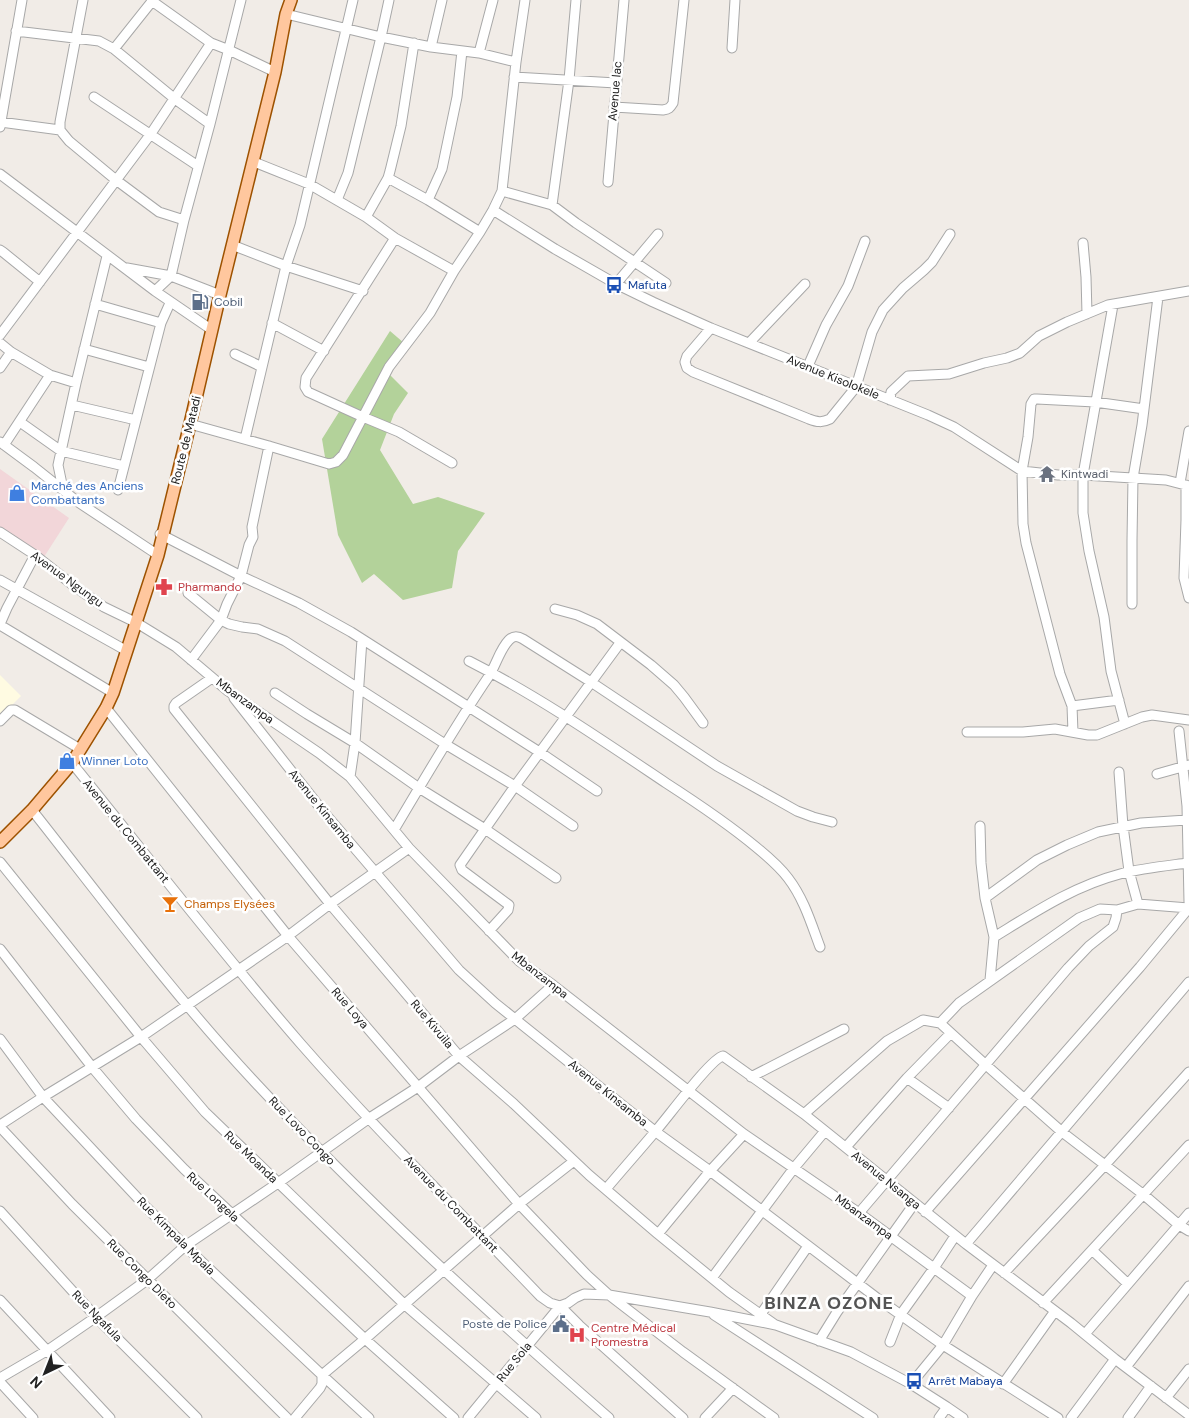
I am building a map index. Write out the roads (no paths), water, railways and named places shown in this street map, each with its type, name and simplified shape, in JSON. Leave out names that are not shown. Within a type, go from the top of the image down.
[{"type":"main road","name":"Route de Matadi","points":[[0,842],[32,810],[72,763],[113,694],[158,555],[161,535],[254,162],[275,72],[286,14],[291,0]]},
{"type":"street","points":[[22,0],[0,124],[60,130]]},
{"type":"street","points":[[83,0],[60,130],[69,141],[158,212],[184,220]]},
{"type":"street","points":[[154,291],[171,276],[241,0]]},
{"type":"street","points":[[245,439],[286,266],[300,225],[354,0]]},
{"type":"street","points":[[337,200],[348,173],[389,0]]},
{"type":"street","points":[[431,46],[442,0]]},
{"type":"street","points":[[479,53],[493,0]]},
{"type":"street","points":[[190,424],[329,464],[336,462],[343,455],[390,367],[430,313],[493,210],[502,191],[514,77],[525,0]]},
{"type":"street","points":[[552,205],[569,80],[576,0]]},
{"type":"street","name":"Avenue lac","points":[[608,182],[624,0]]},
{"type":"street","points":[[614,107],[663,110],[671,107],[673,103],[684,0]]},
{"type":"street","points":[[732,48],[735,0]]},
{"type":"street","points":[[114,49],[153,1],[211,43],[275,72]]},
{"type":"street","points":[[286,14],[381,37],[479,53],[516,62]]},
{"type":"street","points":[[16,31],[96,40],[114,49],[175,99],[210,124]]},
{"type":"street","points":[[0,335],[150,135],[211,43]]},
{"type":"street","points":[[366,218],[388,178],[401,126],[414,43]]},
{"type":"street","points":[[428,200],[442,169],[457,97],[462,51]]},
{"type":"street","points":[[514,77],[616,83]]},
{"type":"street","points":[[94,98],[198,166]]},
{"type":"street","points":[[254,162],[309,184],[366,218],[395,238],[454,271]]},
{"type":"street","points":[[0,174],[154,291],[212,330]]},
{"type":"street","points":[[388,178],[480,232]]},
{"type":"street","points":[[502,191],[552,205],[666,283]]},
{"type":"street","name":"Avenue Kisolokele","points":[[493,210],[555,249],[652,302],[711,328],[928,415],[954,428],[1022,471],[1058,475],[1166,480],[1185,484]]},
{"type":"street","points":[[616,284],[658,234]]},
{"type":"street","points":[[711,328],[686,356],[687,368],[768,403],[817,422],[825,422],[830,419],[856,387],[872,332],[883,310],[902,288],[932,262],[950,234]]},
{"type":"street","points":[[395,238],[306,378],[305,387],[308,392],[399,432],[452,463]]},
{"type":"street","points":[[808,366],[826,325],[848,286],[865,241]]},
{"type":"street","points":[[1083,243],[1087,314]]},
{"type":"street","points":[[232,245],[286,266],[362,291]]},
{"type":"street","points":[[0,250],[40,282]]},
{"type":"street","points":[[63,489],[58,465],[107,256]]},
{"type":"street","points":[[125,268],[171,276],[220,294]]},
{"type":"street","points":[[749,343],[805,284]]},
{"type":"street","points":[[890,400],[891,392],[908,376],[949,374],[984,362],[1007,358],[1020,353],[1039,336],[1087,314],[1113,305],[1189,292]]},
{"type":"street","points":[[1132,604],[1133,478],[1158,297]]},
{"type":"street","points":[[118,490],[149,366],[161,323],[170,302]]},
{"type":"street","points":[[95,304],[161,323]]},
{"type":"street","points":[[1113,305],[1083,475],[1083,513],[1104,617],[1110,671],[1125,724]]},
{"type":"street","points":[[272,323],[324,351]]},
{"type":"street","points":[[0,343],[11,352],[50,375],[76,382]]},
{"type":"street","points":[[84,349],[149,366]]},
{"type":"street","points":[[0,368],[11,352]]},
{"type":"street","points":[[235,354],[262,367]]},
{"type":"street","points":[[50,375],[20,422],[2,443],[78,502],[158,555]]},
{"type":"street","points":[[1073,732],[1072,706],[1060,674],[1026,543],[1023,524],[1022,471],[1032,401],[1037,399],[1095,402],[1144,409]]},
{"type":"street","points":[[72,405],[136,420]]},
{"type":"street","points":[[20,422],[61,452],[124,466]]},
{"type":"street","points":[[1189,431],[1185,484],[1184,578],[1189,598]]},
{"type":"street","points":[[191,660],[221,620],[241,576],[253,537],[252,528],[270,446]]},
{"type":"street","name":"Avenue Ngungu","points":[[0,532],[35,555],[104,607],[137,623]]},
{"type":"street","points":[[161,535],[299,603],[362,639],[597,791]]},
{"type":"street","points":[[35,555],[0,625],[113,694]]},
{"type":"street","points":[[0,580],[127,651]]},
{"type":"street","points":[[188,593],[221,620],[229,624],[242,628],[258,629],[285,641],[445,744],[516,786],[573,826]]},
{"type":"street","points":[[556,609],[597,624],[651,665],[674,685],[703,723]]},
{"type":"street","name":"Mbanzampa","points":[[137,623],[176,647],[228,691],[319,753],[350,777],[409,848],[519,961],[553,985],[744,1134],[859,1213],[972,1296]]},
{"type":"street","points":[[394,830],[445,744],[491,672],[506,644],[511,637],[517,636],[591,682],[716,766],[796,811],[832,822]]},
{"type":"street","points":[[350,777],[355,743],[362,639]]},
{"type":"street","points":[[489,931],[508,910],[509,905],[462,870],[460,865],[620,643]]},
{"type":"street","points":[[469,661],[566,717],[738,832],[772,860],[787,877],[800,896],[820,947]]},
{"type":"street","name":"Rue Kivuila","points":[[212,678],[176,703],[174,709],[330,904],[459,1056],[514,1104],[574,1161],[658,1234],[712,1278],[776,1325]]},
{"type":"street","name":"Avenue Kinsamba","points":[[228,691],[322,810],[375,872],[459,970],[495,1003],[656,1132],[858,1284],[943,1345],[1058,1418]]},
{"type":"street","points":[[275,693],[355,743],[419,788],[485,829],[556,878]]},
{"type":"street","points":[[1072,706],[1119,700]]},
{"type":"street","name":"Rue Loya","points":[[106,708],[288,936],[519,1204],[587,1275],[609,1295],[774,1418]]},
{"type":"street","points":[[0,721],[11,710],[15,710],[80,749]]},
{"type":"street","points":[[967,732],[1023,732],[1055,728],[1097,735],[1142,717],[1152,715],[1189,720]]},
{"type":"street","points":[[1180,731],[1186,765],[1189,902]]},
{"type":"street","name":"Avenue du Combattant","points":[[72,763],[238,970],[368,1118],[540,1296],[550,1303],[560,1306],[683,1418]]},
{"type":"street","points":[[1157,774],[1186,765]]},
{"type":"street","points":[[1119,772],[1129,871],[1138,904]]},
{"type":"street","name":"Rue Lovo Congo","points":[[32,810],[187,1005],[250,1077],[321,1152],[444,1270],[610,1418]]},
{"type":"street","points":[[985,898],[1037,860],[1082,838],[1123,826],[1187,820]]},
{"type":"street","points":[[980,826],[981,863],[985,898],[994,937],[990,980]]},
{"type":"street","points":[[0,1126],[43,1097],[141,1037],[288,936],[409,848]]},
{"type":"street","name":"Rue Moanda","points":[[0,862],[141,1037],[205,1112],[404,1304],[536,1418]]},
{"type":"street","points":[[994,937],[1054,900],[1076,890],[1129,871],[1188,863]]},
{"type":"street","points":[[940,1023],[959,1003],[1079,918],[1100,909],[1117,910],[1138,904],[1189,908]]},
{"type":"street","points":[[925,1212],[1025,1100],[1189,908]]},
{"type":"street","points":[[859,1213],[1068,968],[1089,946],[1113,927],[1117,910]]},
{"type":"street","name":"Rue Longela","points":[[0,949],[92,1067],[136,1119],[184,1169],[366,1339],[454,1418]]},
{"type":"street","points":[[966,1244],[1189,982]]},
{"type":"street","points":[[0,1378],[48,1350],[96,1317],[147,1280],[185,1246],[278,1183],[368,1118],[418,1087],[459,1056],[516,1019],[553,985]]},
{"type":"street","points":[[804,1114],[887,1041],[923,1020],[940,1023],[1062,1132],[1189,1231]]},
{"type":"street","points":[[751,1077],[844,1030]]},
{"type":"street","points":[[846,1147],[951,1032]]},
{"type":"street","name":"Rue Kimpala Mpala","points":[[0,1039],[43,1097],[140,1201],[185,1246],[370,1418]]},
{"type":"street","name":"Avenue Nsanga","points":[[606,1189],[656,1132],[689,1090],[720,1056],[726,1057],[804,1114],[914,1204],[1189,1415]]},
{"type":"street","points":[[1004,1273],[1189,1072]]},
{"type":"street","points":[[907,1078],[949,1108]]},
{"type":"street","name":"Rue Congo Dieto","points":[[0,1126],[72,1204],[287,1418]]},
{"type":"street","points":[[712,1278],[794,1168],[825,1131]]},
{"type":"street","points":[[658,1234],[710,1171],[744,1134]]},
{"type":"street","points":[[1043,1303],[1189,1145]]},
{"type":"street","points":[[295,1418],[320,1388],[322,1375],[366,1339],[519,1204],[574,1161]]},
{"type":"street","points":[[819,1340],[914,1204]]},
{"type":"street","name":"Rue Ngafula","points":[[0,1211],[96,1317],[197,1418]]},
{"type":"street","points":[[1085,1334],[1189,1213]]},
{"type":"street","points":[[890,1342],[901,1314],[955,1236]]},
{"type":"street","points":[[760,1314],[808,1246]]},
{"type":"street","points":[[1092,1250],[1128,1284]]},
{"type":"street","points":[[911,1384],[943,1345],[993,1265]]},
{"type":"street","points":[[1126,1367],[1189,1286]]},
{"type":"street","points":[[560,1306],[584,1294],[609,1295],[776,1325],[851,1352],[911,1384],[963,1418]]},
{"type":"street","points":[[0,1300],[110,1418]]},
{"type":"street","name":"Rue Sola","points":[[468,1418],[560,1306]]},
{"type":"street","points":[[1003,1384],[1055,1311]]},
{"type":"street","points":[[710,1312],[873,1418]]},
{"type":"street","points":[[1071,1418],[1115,1359]]},
{"type":"street","points":[[1166,1398],[1189,1369]]},
{"type":"street","points":[[0,1382],[33,1418]]},
{"type":"street","points":[[1128,1418],[1151,1386]]},
{"type":"street","points":[[705,1418],[733,1388]]},
{"type":"street","points":[[939,1418],[947,1407]]},
{"type":"place","name":"Mafuta","points":[[614,285]]},
{"type":"place","name":"Cobil","points":[[200,302]]},
{"type":"place","name":"Kintwadi","points":[[1047,474]]},
{"type":"place","name":"Marché des Anciens Combattants","points":[[17,493]]},
{"type":"place","name":"Pharmando","points":[[164,587]]},
{"type":"place","name":"Winner Loto","points":[[67,761]]},
{"type":"place","name":"Champs Elysées","points":[[170,904]]},
{"type":"place","name":"Poste de Police","points":[[561,1324]]},
{"type":"place","name":"Centre Médical Promestra","points":[[577,1335]]},
{"type":"place","name":"Arrêt Mabaya","points":[[914,1381]]},
{"type":"district","name":"BINZA OZONE","points":[[829,1303]]}]
